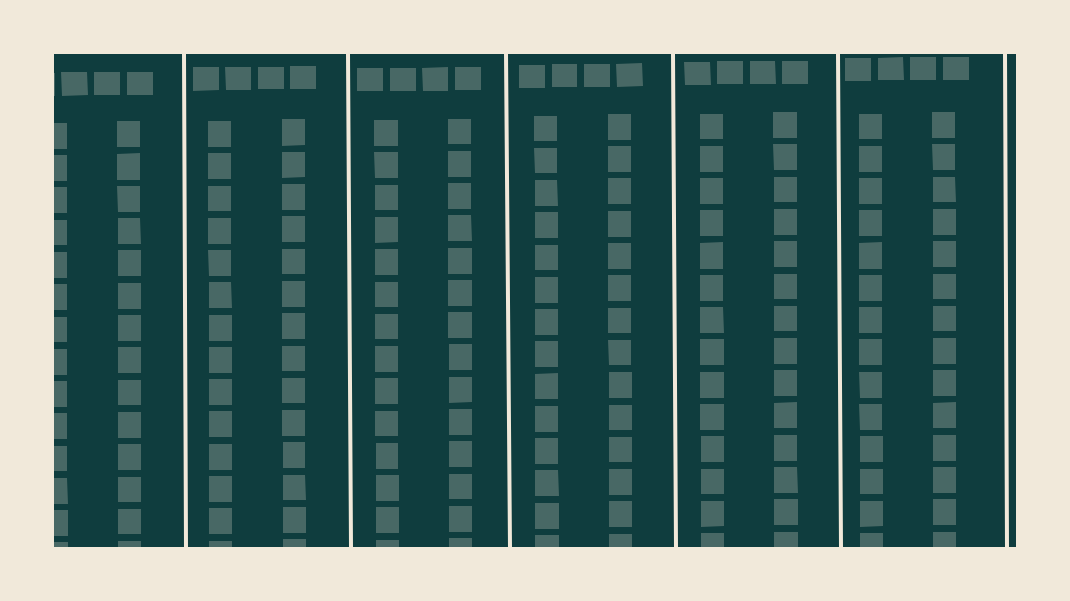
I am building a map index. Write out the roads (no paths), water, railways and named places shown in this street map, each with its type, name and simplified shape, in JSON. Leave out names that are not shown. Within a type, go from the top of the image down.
[{"type":"street","points":[[184,53],[186,548]]},
{"type":"street","points":[[348,53],[351,548]]},
{"type":"street","points":[[506,53],[510,548]]},
{"type":"street","points":[[673,53],[676,548]]},
{"type":"street","points":[[838,53],[841,548]]},
{"type":"street","points":[[1005,53],[1007,548]]}]
